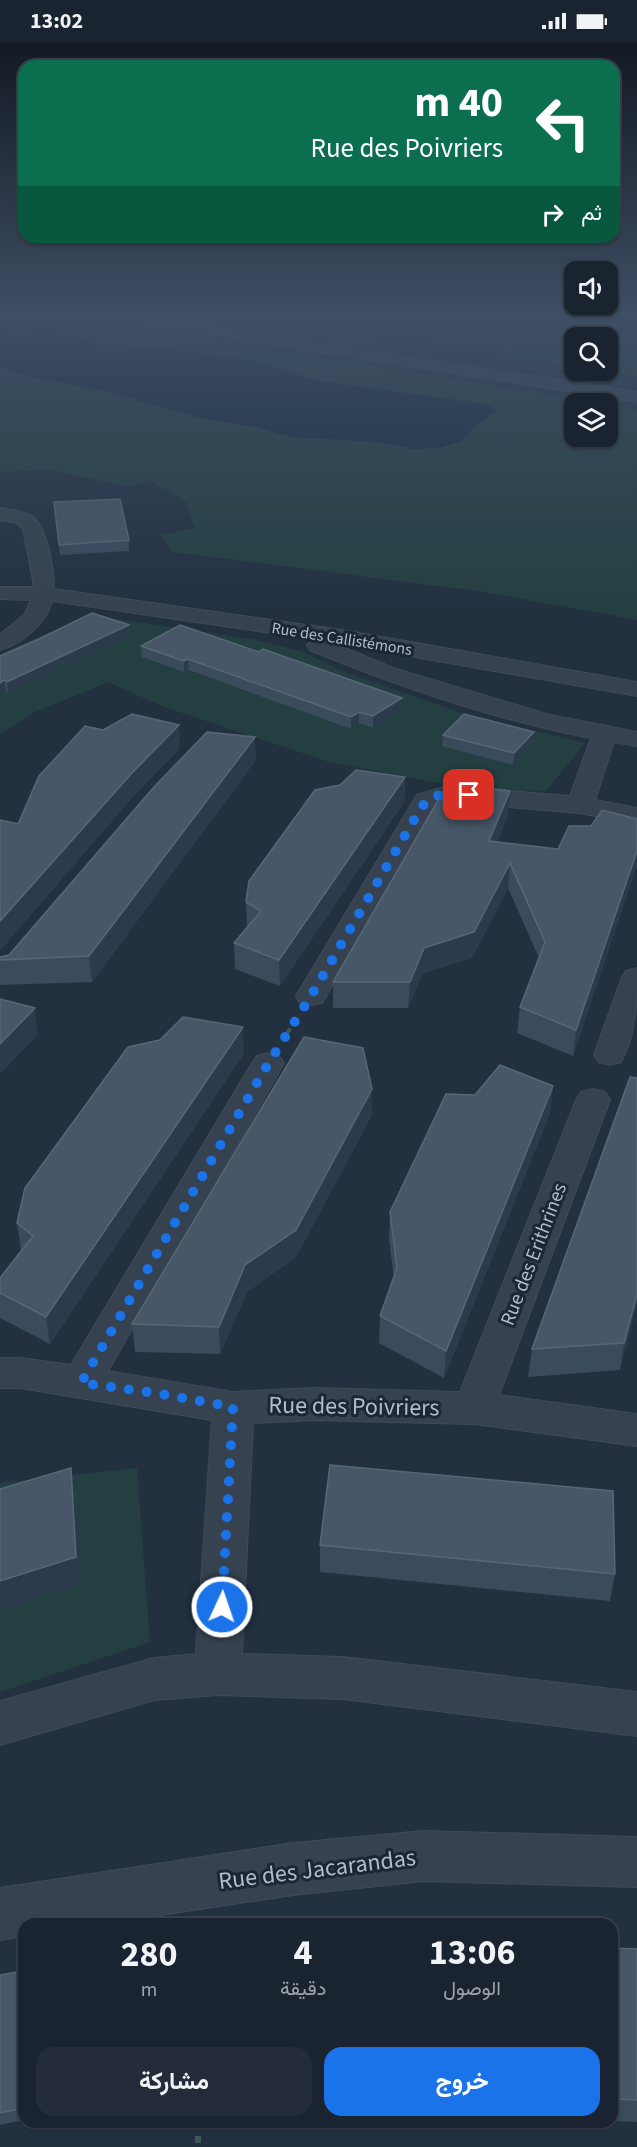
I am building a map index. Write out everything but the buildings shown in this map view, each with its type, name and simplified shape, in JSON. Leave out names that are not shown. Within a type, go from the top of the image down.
[{"type":"street","points":[[0,514],[24,519],[32,527],[45,594],[39,613],[0,643]]},
{"type":"street","name":"Rue des Callistémons","points":[[0,593],[45,594],[342,637],[637,689]]},
{"type":"street","points":[[293,631],[312,642],[388,674],[546,722],[637,739]]},
{"type":"street","points":[[580,805],[605,734]]},
{"type":"street","points":[[311,996],[426,801],[447,794],[580,805],[637,816]]},
{"type":"street","points":[[610,1055],[637,977]]},
{"type":"street","points":[[81,1383],[268,1064]]},
{"type":"street","name":"Rue des Erithrines","points":[[474,1408],[593,1100]]},
{"type":"street","name":"Rue des Poivriers","points":[[0,1373],[21,1373],[233,1407],[314,1404],[474,1408],[637,1430]]},
{"type":"street","points":[[218,1674],[233,1407]]},
{"type":"street","points":[[0,1723],[154,1678],[218,1674],[343,1678],[637,1713]]},
{"type":"street","name":"Rue des Jacarandas","points":[[0,1914],[293,1869],[424,1856],[637,1862]]},
{"type":"path","points":[[268,1064],[311,996]]},
{"type":"path","points":[[198,2128],[198,2147]]},
{"type":"green space","points":[[0,414],[564,414],[564,447],[618,447],[618,414],[637,414],[637,620],[477,591],[172,552],[161,535],[195,528],[186,502],[150,480],[128,487],[52,470],[0,472]]},
{"type":"green space","points":[[90,615],[257,640],[303,652],[337,669],[462,713],[585,743],[546,791],[476,790],[332,763],[164,707],[108,682],[33,713],[0,734],[0,654]]},
{"type":"green space","points":[[137,1468],[150,1642],[0,1692],[0,1483]]},
{"type":"water","points":[[187,414],[491,414],[472,429],[462,441],[439,448],[413,449],[379,442],[290,437],[258,427]]},
{"type":"route","points":[[222,1607],[233,1407],[81,1383],[421,808],[426,801],[434,797],[447,794],[469,795]]}]
